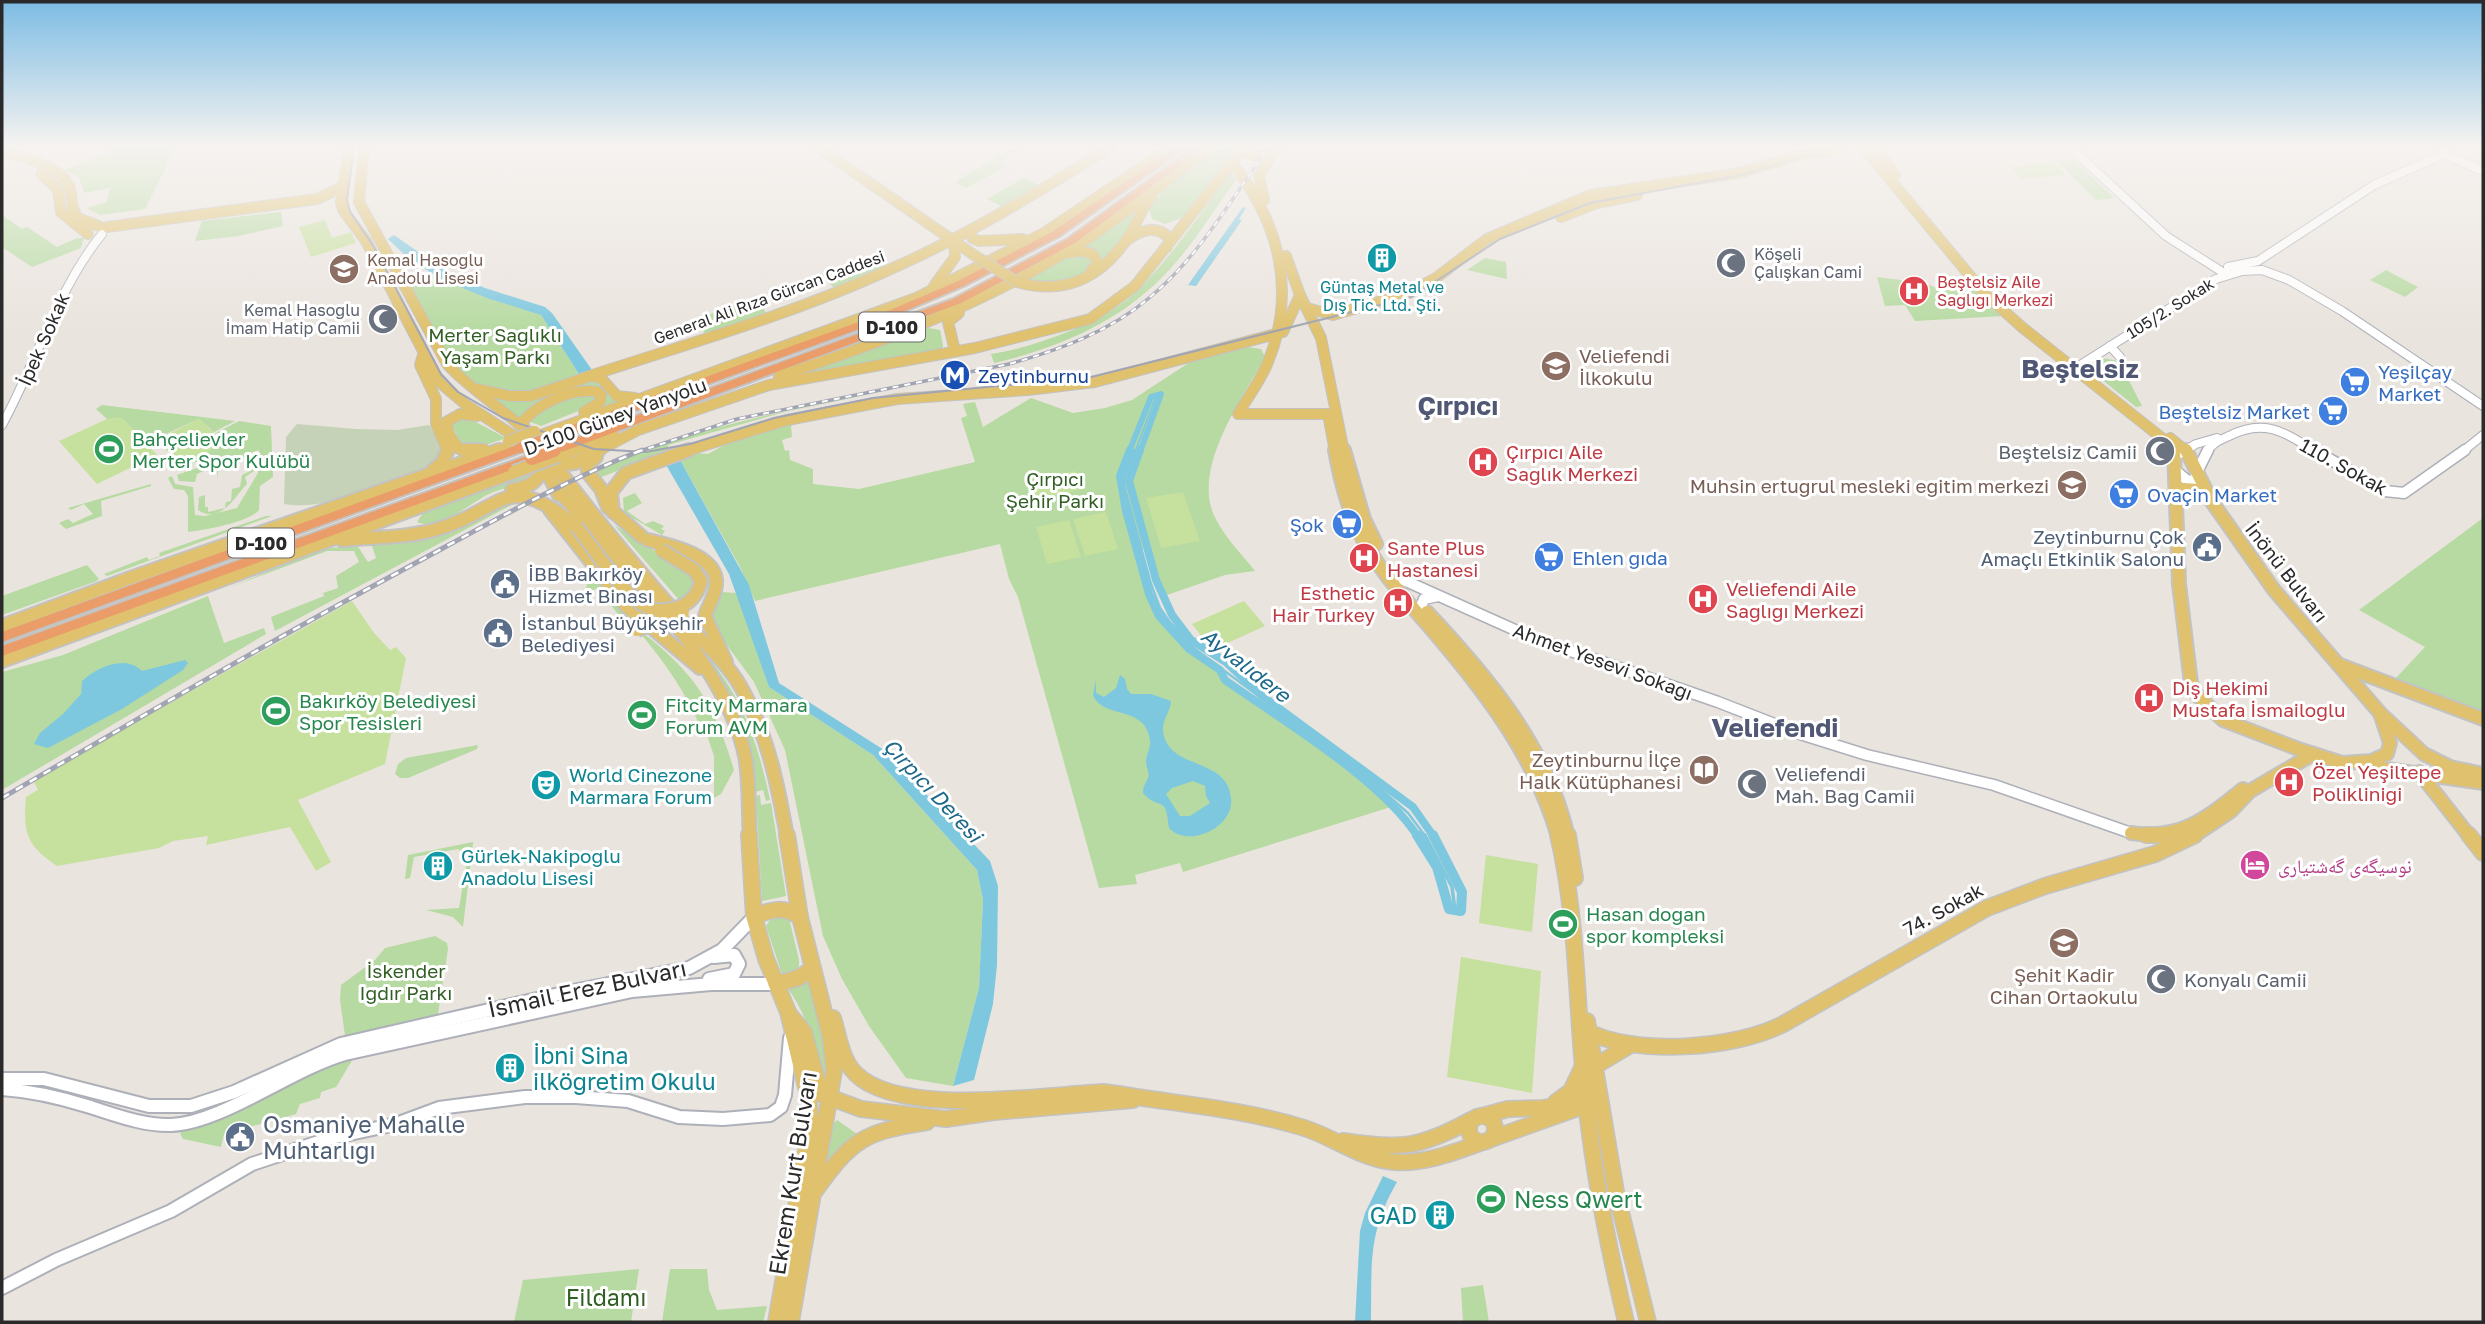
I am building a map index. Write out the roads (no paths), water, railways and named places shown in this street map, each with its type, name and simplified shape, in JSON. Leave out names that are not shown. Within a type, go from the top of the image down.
[{"type":"highway","name":"D-100","points":[[2,635],[514,445],[536,434],[885,316],[941,293],[1064,229],[1093,209]]},
{"type":"highway","name":"D-100","points":[[2,651],[548,458],[957,301],[1054,251],[1116,209]]},
{"type":"highway","points":[[757,383],[893,326]]},
{"type":"highway","points":[[2,635],[295,521]]},
{"type":"highway","points":[[22,644],[133,611],[243,572]]},
{"type":"main road","points":[[61,209],[61,212],[78,228],[88,234],[249,209]]},
{"type":"main road","points":[[71,209],[90,225],[103,230],[283,209]]},
{"type":"main road","points":[[343,209],[366,241],[423,354],[447,390],[563,466],[575,463],[638,430],[769,385],[943,354],[1060,328],[1090,318],[1135,286],[1198,209]]},
{"type":"main road","points":[[363,209],[446,364],[467,386],[536,434]]},
{"type":"main road","points":[[908,209],[1019,281],[1049,288],[1079,283],[1100,269],[1124,242],[1142,209]]},
{"type":"main road","name":"General Ali Rıza Gürcan Caddesi","points":[[616,366],[830,295],[971,232],[1009,209]]},
{"type":"main road","points":[[536,434],[646,397],[916,298],[1044,233],[1080,209]]},
{"type":"main road","name":"D-100 Güney Yanyolu","points":[[2,661],[220,583],[548,458],[920,325],[979,300],[1060,255],[1127,209]]},
{"type":"main road","points":[[1142,209],[1148,221],[1159,226],[1170,228],[1188,221]]},
{"type":"main road","points":[[1260,209],[1282,265],[1284,300],[1268,362],[1238,414],[1328,414],[1342,482],[1359,531],[1388,578],[1422,612]]},
{"type":"main road","points":[[1267,209],[1302,301],[1321,338],[1339,434],[1364,519],[1379,550],[1501,717],[1538,779],[1564,857],[1589,1066],[1589,1126],[1606,1238],[1626,1322]]},
{"type":"main road","points":[[1284,300],[1302,301],[1318,313],[1333,315],[1402,295],[1436,278],[1487,239],[1558,209]]},
{"type":"main road","points":[[1391,305],[1433,288],[1502,239],[1582,209]]},
{"type":"main road","points":[[1914,209],[1986,295],[2023,328],[2181,452]]},
{"type":"main road","points":[[1922,209],[1955,253],[2026,325],[2181,452]]},
{"type":"main road","points":[[1124,242],[1142,230],[1159,231],[1170,239],[1162,254]]},
{"type":"main road","points":[[976,254],[967,243],[971,232],[975,240],[993,242],[1044,233]]},
{"type":"main road","points":[[916,298],[935,285],[945,273],[954,257],[954,240]]},
{"type":"main road","points":[[1019,281],[1043,285],[1062,284],[1088,274],[1098,263],[1096,257],[1086,251],[1060,255]]},
{"type":"main road","points":[[955,351],[948,322],[979,300]]},
{"type":"main road","points":[[613,512],[611,492],[626,473],[678,451],[762,427],[897,399],[1028,390],[1096,382],[1275,335],[1287,328],[1302,301]]},
{"type":"main road","points":[[920,325],[929,324],[941,328],[948,346],[943,354]]},
{"type":"main road","points":[[1245,343],[1263,345],[1270,352]]},
{"type":"main road","points":[[955,351],[942,359],[771,388],[637,434],[596,456],[586,466],[613,512],[645,539],[681,551],[707,563],[714,570],[716,585],[705,616],[768,747],[783,814],[800,917],[813,969],[849,1065],[863,1081],[920,1099],[946,1101],[1103,1092],[1258,1115],[1305,1127],[1336,1140],[1360,1156],[1396,1162],[1424,1160],[1487,1140],[1547,1113],[1591,1101]]},
{"type":"main road","points":[[414,481],[442,463],[448,451],[436,424],[436,399],[420,365],[423,354]]},
{"type":"main road","points":[[467,386],[493,393],[529,396],[547,393],[616,366]]},
{"type":"main road","points":[[603,381],[616,366]]},
{"type":"main road","points":[[583,378],[595,377],[603,381],[617,396],[646,397]]},
{"type":"main road","points":[[536,434],[597,405],[601,395],[594,390],[584,390],[539,408],[523,421],[536,434],[536,440],[548,458],[581,499],[681,619],[727,666]]},
{"type":"main road","points":[[560,422],[646,397]]},
{"type":"main road","points":[[488,418],[460,413],[448,419],[446,427],[455,444],[464,452],[514,445]]},
{"type":"main road","points":[[2,626],[185,557],[514,445]]},
{"type":"main road","points":[[2181,452],[2176,471],[2179,584],[2191,683],[2206,706],[2223,720],[2306,755],[2342,763],[2483,783]]},
{"type":"main road","name":"İnönü Bulvarı","points":[[2181,452],[2274,590],[2380,713],[2424,754],[2450,767],[2483,775]]},
{"type":"main road","points":[[514,472],[422,510],[415,514],[411,523],[413,526],[422,527],[435,525],[498,494],[530,487],[539,479],[548,458]]},
{"type":"main road","points":[[548,458],[557,489],[576,526]]},
{"type":"main road","points":[[557,489],[674,622],[698,654],[737,729],[744,757],[754,917],[790,1020],[804,1032],[819,1090],[831,1101],[888,1113],[947,1119]]},
{"type":"main road","points":[[2176,500],[2183,489],[2193,489],[2213,502]]},
{"type":"main road","points":[[288,555],[335,541],[434,531],[492,501],[512,495],[527,495],[559,511],[576,526],[636,599],[651,609],[660,610],[686,604],[698,592],[701,580],[694,570],[581,499]]},
{"type":"main road","points":[[546,503],[626,606],[680,649],[716,686]]},
{"type":"main road","points":[[637,630],[684,611],[699,600],[708,585],[708,575],[704,570],[661,550]]},
{"type":"main road","points":[[2338,664],[2483,719]]},
{"type":"main road","points":[[2342,763],[2371,761],[2387,754],[2390,743],[2380,713]]},
{"type":"main road","points":[[2131,833],[2158,836],[2176,830],[2214,810],[2259,776],[2295,757],[2306,755]]},
{"type":"main road","name":"74. Sokak","points":[[1632,1044],[1695,1045],[1759,1035],[1787,1023],[1860,983],[1913,949],[2007,899],[2045,884],[2143,858],[2199,833],[2234,809],[2241,799],[2269,778],[2306,755]]},
{"type":"main road","points":[[2419,772],[2483,853]]},
{"type":"main road","points":[[2131,833],[2150,845],[2150,850],[2143,858]]},
{"type":"main road","points":[[754,917],[776,908],[785,908],[800,917]]},
{"type":"main road","points":[[776,984],[799,978],[813,969]]},
{"type":"main road","name":"Ekrem Kurt Bulvarı","points":[[791,1322],[831,1101],[834,1071],[830,1035],[819,990]]},
{"type":"main road","name":"Ekrem Kurt Bulvarı","points":[[776,1322],[811,1122],[809,1100],[790,1020]]},
{"type":"main road","points":[[1585,1029],[1614,1043],[1632,1044]]},
{"type":"main road","points":[[1547,1113],[1571,1091],[1589,1066],[1632,1044]]},
{"type":"main road","points":[[888,1113],[889,1098],[896,1092]]},
{"type":"main road","points":[[813,1194],[842,1153],[874,1130],[1002,1112],[1144,1099]]},
{"type":"main road","points":[[1591,1101],[1648,1322]]},
{"type":"main road","points":[[1336,1140],[1409,1148],[1427,1143],[1477,1118],[1508,1110],[1547,1113],[1589,1126]]},
{"type":"main road","points":[[1477,1118],[1469,1132],[1475,1139],[1487,1140]]},
{"type":"street","points":[[2139,209],[2166,236],[2185,250],[2227,271],[2269,271]]},
{"type":"street","points":[[2227,271],[2258,261],[2339,209]]},
{"type":"street","points":[[84,254],[103,230]]},
{"type":"street","points":[[84,254],[88,234]]},
{"type":"street","name":"İpek Sokak","points":[[2,425],[30,373],[84,254]]},
{"type":"street","points":[[2258,261],[2269,271],[2345,313],[2483,406]]},
{"type":"street","name":"105/2. Sokak","points":[[2079,366],[2227,271]]},
{"type":"street","points":[[2110,346],[2120,357]]},
{"type":"street","name":"110. Sokak","points":[[2225,437],[2242,429],[2276,428],[2360,478],[2391,493],[2404,493],[2482,437]]},
{"type":"street","points":[[2181,452],[2225,437]]},
{"type":"street","points":[[2176,471],[2183,478],[2196,480],[2197,472],[2211,445],[2225,437]]},
{"type":"street","name":"Ahmet Yesevi Sokağı","points":[[1399,578],[1533,638],[1718,702],[1800,734],[1867,755],[1994,785],[2131,833]]},
{"type":"street","points":[[1422,612],[1428,597],[1440,596]]},
{"type":"street","name":"İsmail Erez Bulvarı","points":[[2,1090],[35,1093],[157,1124],[183,1124],[333,1057],[445,1025],[689,968],[711,958],[730,943],[754,917]]},
{"type":"street","points":[[667,987],[728,976],[734,974],[739,964],[734,955],[711,958]]},
{"type":"street","points":[[667,987],[776,984]]},
{"type":"street","name":"İsmail Erez Bulvarı","points":[[2,1079],[30,1077],[159,1107],[187,1107],[225,1094],[320,1050],[632,990],[667,987]]},
{"type":"street","points":[[2,1288],[56,1260],[171,1210],[252,1164],[331,1138],[396,1124],[439,1108],[525,1097],[576,1097],[628,1101],[678,1117],[723,1119],[770,1115],[781,1107],[785,1095],[790,1020]]},
{"type":"water","points":[[1242,209],[1245,209],[1239,219],[1242,220],[1196,286],[1188,285]]},
{"type":"water","points":[[394,235],[447,272],[485,288],[545,307],[592,370],[579,374],[541,315],[487,298],[443,280],[409,259],[388,239]]},
{"type":"water","points":[[679,458],[749,585],[779,683],[884,750],[990,861],[998,886],[997,965],[993,1004],[974,1080],[953,1086],[979,988],[983,900],[977,870],[873,755],[769,687],[729,574],[665,463]]},
{"type":"water","points":[[185,660],[188,663],[183,670],[122,709],[48,748],[34,744],[40,733],[81,694],[82,681],[95,671],[112,664],[128,663],[142,671]]},
{"type":"water","points":[[1120,675],[1125,679],[1131,694],[1151,694],[1171,701],[1163,727],[1167,744],[1186,759],[1219,775],[1227,785],[1231,798],[1230,808],[1226,818],[1218,826],[1198,835],[1177,834],[1169,828],[1164,807],[1143,793],[1148,776],[1146,762],[1150,746],[1147,729],[1132,717],[1105,708],[1093,695],[1096,680],[1096,693],[1104,697],[1116,688]],"holes":[[[1193,781],[1205,786],[1210,803],[1190,816],[1180,816],[1166,794],[1172,788]]]},
{"type":"water","points":[[1383,1176],[1397,1182],[1380,1218],[1373,1250],[1371,1322],[1355,1322],[1360,1231],[1365,1213]]},
{"type":"waterway","name":"Ayvalıdere","points":[[1129,452],[1151,397],[1161,394],[1140,452]]},
{"type":"waterway","name":"Ayvalıdere","points":[[1135,452],[1156,396]]},
{"type":"waterway","name":"Ayvalıdere","points":[[1130,450],[1120,476],[1126,511],[1149,594],[1159,616],[1189,649],[1220,670],[1225,680],[1302,732],[1356,773],[1401,815],[1418,837]]},
{"type":"waterway","name":"Ayvalıdere","points":[[1135,450],[1123,482],[1151,584],[1160,608],[1169,621],[1195,649],[1360,771],[1408,813],[1426,837]]},
{"type":"waterway","points":[[1140,450],[1129,481],[1156,580],[1172,615],[1191,640],[1226,662],[1261,695],[1413,807],[1434,837]]},
{"type":"waterway","name":"Ayvalıdere","points":[[1417,835],[1437,867],[1449,909],[1461,911],[1462,892],[1433,835]]},
{"type":"waterway","name":"Ayvalıdere","points":[[1425,835],[1452,887],[1455,910]]},
{"type":"tram line","points":[[349,209],[374,247],[441,374],[458,392],[503,418],[594,449],[646,452],[690,444],[774,418],[873,398],[1091,377],[1412,297],[1500,239],[1576,209]]},
{"type":"railway","points":[[638,452],[737,419],[1009,364],[1065,346],[1117,321],[1149,298],[1184,264],[1226,209]]},
{"type":"railway","points":[[638,452],[642,450]]},
{"type":"railway","points":[[2,798],[349,599],[549,492],[638,452]]},
{"type":"place","name":"Güntaş Metal ve Dış Tic. Ltd. Şti.","points":[[1382,258]]},
{"type":"place","name":"Köşeli Çalışkan Cami","points":[[1731,263]]},
{"type":"place","name":"Kemal Hasoğlu Anadolu Lisesi","points":[[344,269]]},
{"type":"place","name":"Beştelsiz Aile Sağlığı Merkezi","points":[[1914,291]]},
{"type":"place","name":"Kemal Hasoğlu İmam Hatip Camii","points":[[383,319]]},
{"type":"place","name":"Veliefendi İlkokulu","points":[[1556,366]]},
{"type":"place","name":"Zeytinburnu","points":[[955,375]]},
{"type":"place","name":"Yeşilçay Market","points":[[2355,382]]},
{"type":"place","name":"Beştelsiz Market","points":[[2333,411]]},
{"type":"place","name":"Bahçelievler Merter Spor Kulübü","points":[[109,449]]},
{"type":"place","name":"Beştelsiz Camii","points":[[2160,451]]},
{"type":"place","name":"Çırpıcı Aile Sağlık Merkezi","points":[[1483,462]]},
{"type":"place","name":"Muhsin ertuğrul mesleki eğitim merkezi","points":[[2072,485]]},
{"type":"place","name":"Ovaçin Market","points":[[2124,494]]},
{"type":"place","name":"Şok","points":[[1347,524]]},
{"type":"place","name":"Zeytinburnu Çok Amaçlı Etkinlik Salonu","points":[[2207,547]]},
{"type":"place","name":"Ehlen gıda","points":[[1549,557]]},
{"type":"place","name":"Sante Plus Hastanesi","points":[[1364,558]]},
{"type":"place","name":"İBB Bakırköy Hizmet Binası","points":[[505,584]]},
{"type":"place","name":"Veliefendi Aile Sağlığı Merkezi","points":[[1703,599]]},
{"type":"place","name":"Esthetic Hair Turkey","points":[[1398,603]]},
{"type":"place","name":"İstanbul Büyükşehir Belediyesi","points":[[498,633]]},
{"type":"place","name":"Diş Hekimi Mustafa İsmailoğlu","points":[[2149,698]]},
{"type":"place","name":"Bakırköy Belediyesi Spor Tesisleri","points":[[276,711]]},
{"type":"place","name":"Fitcity Marmara Forum AVM","points":[[642,715]]},
{"type":"place","name":"Zeytinburnu İlçe Halk Kütüphanesi","points":[[1704,770]]},
{"type":"place","name":"Özel Yeşiltepe Polikliniği","points":[[2289,782]]},
{"type":"place","name":"Veliefendi Mah. Bağ Camii","points":[[1752,784]]},
{"type":"place","name":"World Cinezone Marmara Forum","points":[[546,785]]},
{"type":"place","name":"نوسیگەی گەشتیاری","points":[[2255,865]]},
{"type":"place","name":"Gürlek-Nakipoğlu Anadolu Lisesi","points":[[438,866]]},
{"type":"place","name":"Hasan doğan spor kompleksi","points":[[1563,924]]},
{"type":"place","name":"Şehit Kadir Cihan Ortaokulu","points":[[2064,943]]},
{"type":"place","name":"Konyalı Camii","points":[[2161,979]]},
{"type":"place","name":"İbni Sina ilköğretim Okulu","points":[[510,1068]]},
{"type":"place","name":"Osmaniye Mahalle Muhtarlığı","points":[[240,1137]]},
{"type":"place","name":"Ness Qwert","points":[[1491,1199]]},
{"type":"place","name":"GAD","points":[[1440,1215]]},
{"type":"district","name":"Beştelsiz","points":[[2080,368]]},
{"type":"district","name":"Çırpıcı","points":[[1458,405]]},
{"type":"district","name":"Veliefendi","points":[[1775,727]]},
{"type":"park label","name":"Merter Sağlıklı Yaşam Parkı","points":[[495,345]]},
{"type":"park label","name":"Çırpıcı Şehir Parkı","points":[[1055,489]]},
{"type":"park label","name":"İskender Iğdır Parkı","points":[[406,981]]},
{"type":"park label","name":"Fildamı","points":[[606,1297]]},
{"type":"water label","name":"Çırpıcı Deresi","points":[[933,790]]}]
